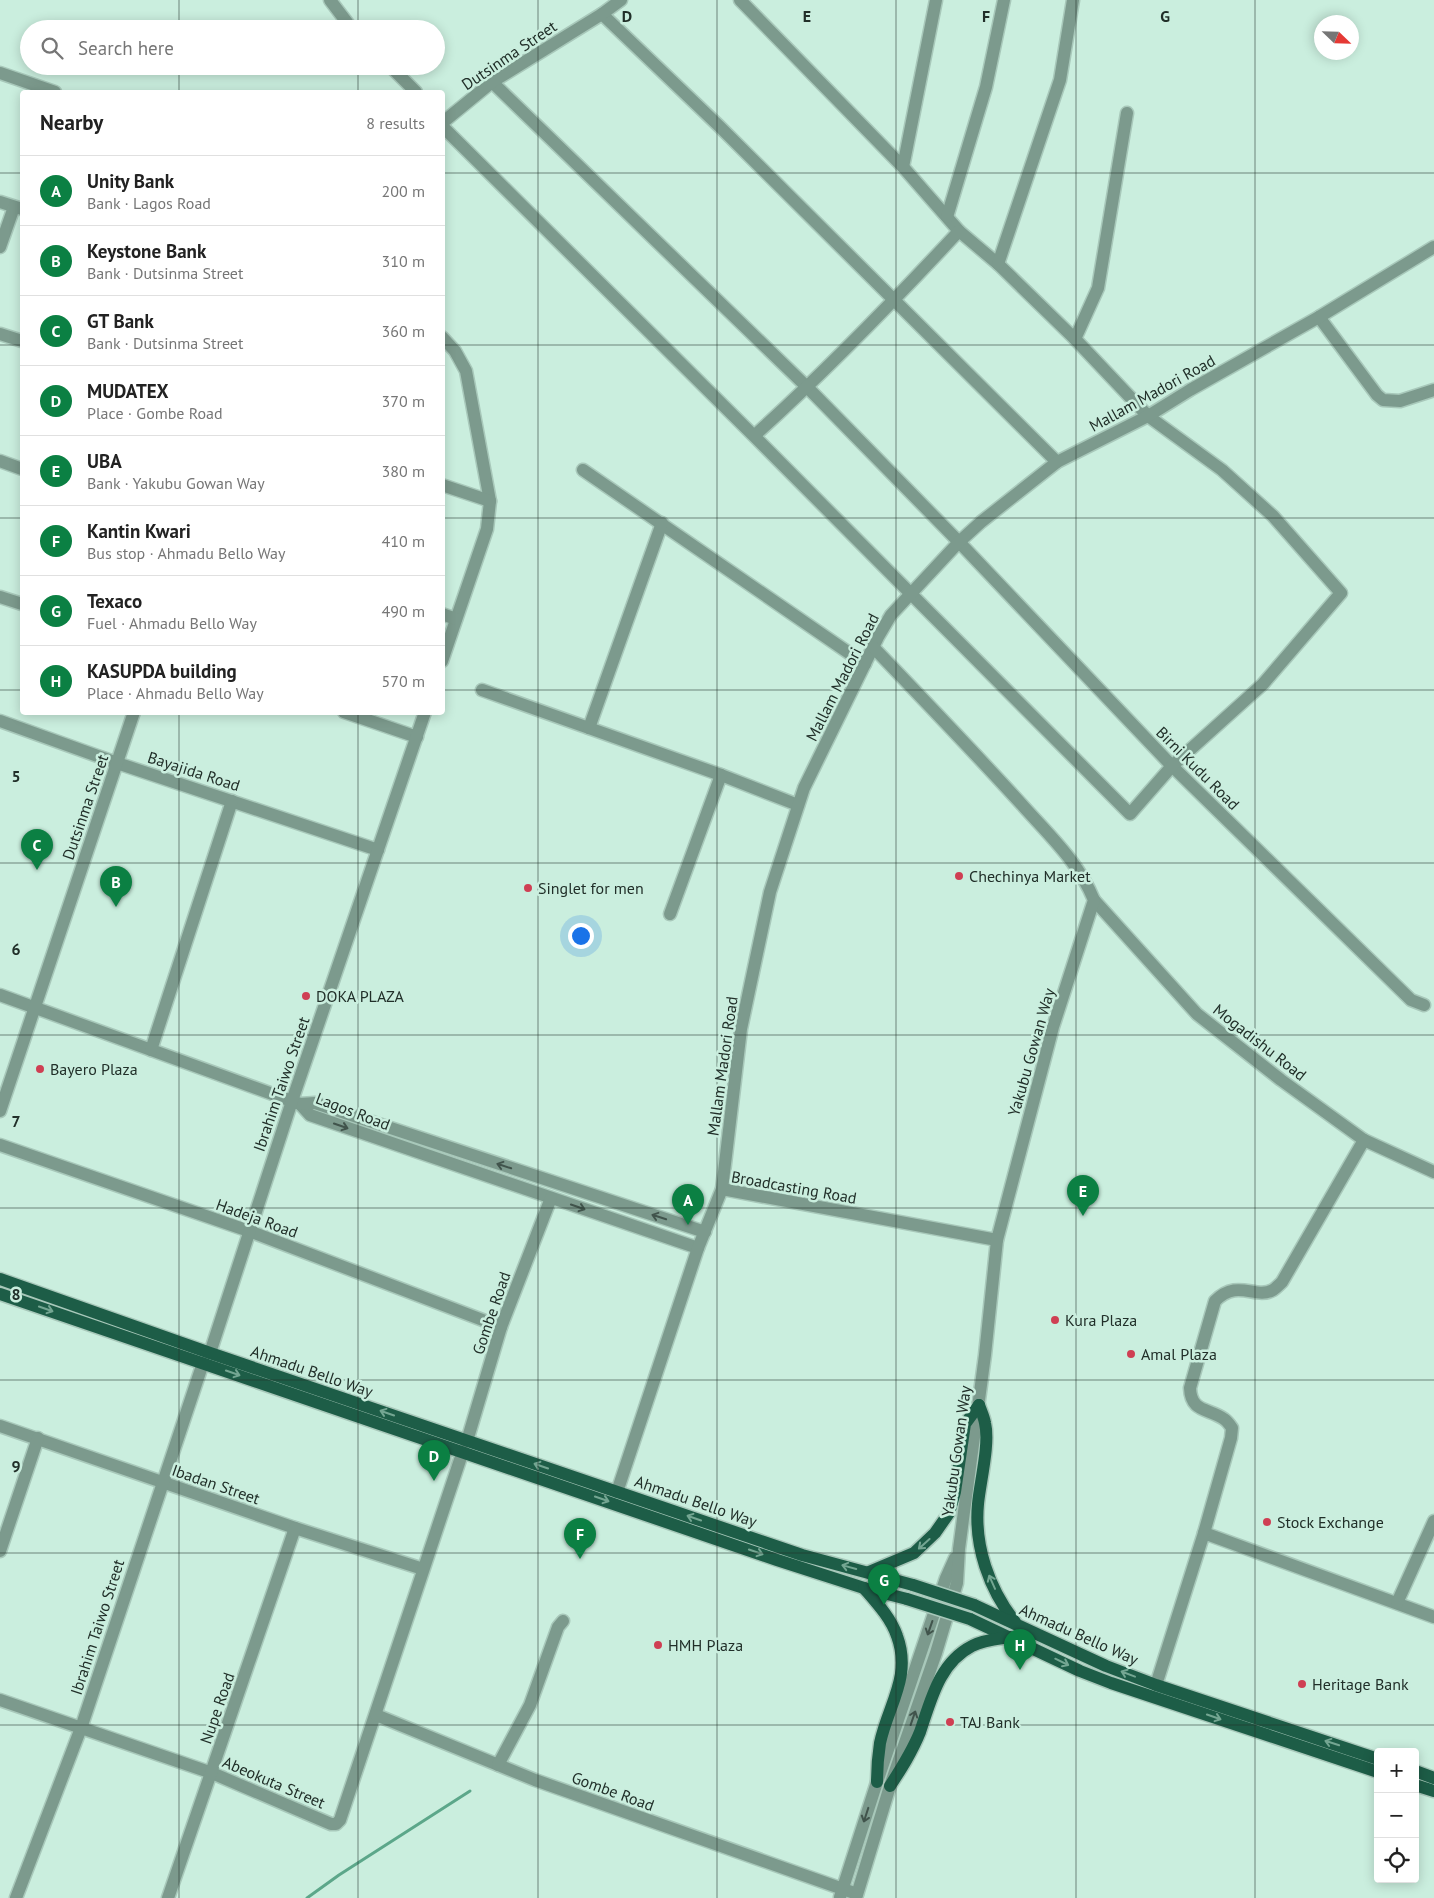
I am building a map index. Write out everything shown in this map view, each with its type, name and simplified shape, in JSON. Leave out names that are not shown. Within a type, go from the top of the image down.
[{"type":"main road","name":"Ahmadu Bello Way","points":[[0,1280],[206,1358]]},
{"type":"main road","name":"Ahmadu Bello Way","points":[[0,1294],[206,1358],[465,1446],[864,1588],[907,1598],[970,1619],[1080,1671],[1111,1683],[1374,1771]]},
{"type":"main road","points":[[869,1572],[914,1553],[935,1534],[949,1513],[955,1492],[965,1424],[978,1405]]},
{"type":"main road","points":[[978,1405],[986,1425],[978,1506],[979,1539],[983,1558],[1001,1603],[1017,1624]]},
{"type":"main road","name":"Ahmadu Bello Way","points":[[465,1446],[617,1492],[802,1555],[869,1572],[974,1605],[1098,1663],[1156,1685],[1374,1758]]},
{"type":"main road","points":[[864,1588],[886,1616],[897,1634],[902,1656],[900,1682],[880,1742],[877,1782]]},
{"type":"main road","points":[[890,1786],[910,1754],[929,1702],[939,1679],[948,1665],[960,1653],[973,1645],[1010,1637]]},
{"type":"main road","points":[[1419,1772],[1434,1778]]},
{"type":"main road","points":[[1419,1786],[1434,1792]]},
{"type":"street","points":[[330,0],[345,20]]},
{"type":"street","name":"Dutsinma Street","points":[[445,120],[492,82],[602,14],[621,0]]},
{"type":"street","points":[[445,124],[1130,814],[1172,766],[1263,684],[1342,593],[1272,516],[1222,470],[1148,416],[1075,339],[998,264],[959,231],[903,167],[740,0]]},
{"type":"street","points":[[903,167],[936,0]]},
{"type":"street","points":[[947,217],[986,87],[1004,0]]},
{"type":"street","points":[[998,264],[1060,80],[1074,0]]},
{"type":"street","points":[[602,14],[719,126],[1057,462]]},
{"type":"street","points":[[0,74],[49,90]]},
{"type":"street","points":[[399,75],[414,90]]},
{"type":"street","name":"Birni Kudu Road","points":[[492,82],[808,388],[959,542],[1172,766],[1411,1000],[1424,1005]]},
{"type":"street","points":[[1075,339],[1098,288],[1127,113]]},
{"type":"street","points":[[0,202],[18,208],[0,248]]},
{"type":"street","points":[[754,436],[808,388],[894,302],[959,231]]},
{"type":"street","name":"Mallam Madori Road","points":[[722,1189],[741,1029],[770,892],[804,788],[873,646],[891,615],[959,542],[981,522],[1057,462],[1148,416],[1319,317],[1434,247]]},
{"type":"street","points":[[1319,317],[1377,395],[1383,400],[1400,401],[1434,390]]},
{"type":"street","points":[[0,334],[20,340]]},
{"type":"street","points":[[445,340],[455,351],[466,371],[490,501],[487,529],[445,652]]},
{"type":"street","points":[[0,461],[20,468]]},
{"type":"street","points":[[583,470],[865,664]]},
{"type":"street","points":[[445,486],[490,501]]},
{"type":"street","points":[[589,728],[662,523]]},
{"type":"street","points":[[0,597],[20,603]]},
{"type":"street","points":[[445,615],[456,619]]},
{"type":"street","points":[[873,646],[997,777],[1077,866],[1094,900]]},
{"type":"street","points":[[482,690],[721,775],[798,805]]},
{"type":"street","name":"Dutsinma Street","points":[[0,1111],[133,715]]},
{"type":"street","points":[[353,715],[417,737]]},
{"type":"street","name":"Ibrahim Taiwo Street","points":[[16,1898],[81,1728],[162,1483],[249,1231],[296,1102],[378,850],[425,715]]},
{"type":"street","name":"Bayajida Road","points":[[0,721],[118,763],[378,850]]},
{"type":"street","points":[[670,914],[721,775]]},
{"type":"street","points":[[151,1050],[232,801]]},
{"type":"street","name":"Mogadishu Road","points":[[1094,900],[1197,1014],[1281,1080],[1364,1140],[1434,1172]]},
{"type":"street","name":"Yakubu Gowan Way","points":[[856,1896],[890,1786],[936,1653],[957,1583],[959,1549],[997,1240],[1053,1027],[1094,900]]},
{"type":"street","name":"Lagos Road","points":[[0,995],[296,1102],[310,1115],[698,1248]]},
{"type":"street","points":[[296,1102],[315,1103],[705,1232]]},
{"type":"street","points":[[1156,1685],[1204,1533],[1231,1438],[1232,1428],[1224,1419],[1197,1407],[1190,1397],[1190,1388],[1215,1301],[1223,1293],[1234,1290],[1264,1292],[1273,1290],[1282,1282],[1364,1140]]},
{"type":"street","name":"Hadeja Road","points":[[0,1144],[249,1231],[501,1327]]},
{"type":"street","name":"Broadcasting Road","points":[[617,1492],[698,1248],[722,1189],[997,1240]]},
{"type":"street","name":"Gombe Road","points":[[336,1824],[340,1820],[376,1715],[465,1446],[501,1327],[551,1198]]},
{"type":"street","name":"Ibadan Street","points":[[0,1426],[295,1528],[423,1569]]},
{"type":"street","points":[[0,1551],[38,1438]]},
{"type":"street","points":[[1397,1603],[1434,1521]]},
{"type":"street","name":"Nupe Road","points":[[168,1898],[295,1528]]},
{"type":"street","points":[[1204,1533],[1434,1617]]},
{"type":"street","name":"Yakubu Gowan Way","points":[[841,1894],[946,1578],[959,1549]]},
{"type":"street","points":[[498,1765],[530,1705],[558,1628],[563,1621]]},
{"type":"street","name":"Abeokuta Street","points":[[0,1700],[212,1773],[331,1824],[336,1824]]},
{"type":"street","name":"Gombe Road","points":[[376,1715],[498,1765],[596,1802],[841,1894],[856,1896]]},
{"type":"waterway","points":[[307,1898],[339,1875],[470,1791]]},
{"type":"place","name":"GT Bank","points":[[37,870]]},
{"type":"place","name":"Chechinya Market","points":[[959,876]]},
{"type":"place","name":"Singlet for men","points":[[528,888]]},
{"type":"place","name":"Keystone Bank","points":[[116,907]]},
{"type":"place","name":"DOKA PLAZA","points":[[306,996]]},
{"type":"place","name":"Bayero Plaza","points":[[40,1069]]},
{"type":"place","name":"UBA","points":[[1083,1216]]},
{"type":"place","name":"Unity Bank","points":[[688,1225]]},
{"type":"place","name":"Kura Plaza","points":[[1055,1320]]},
{"type":"place","name":"Amal Plaza","points":[[1131,1354]]},
{"type":"place","name":"MUDATEX","points":[[434,1481]]},
{"type":"place","name":"Stock Exchange","points":[[1267,1522]]},
{"type":"place","name":"Kantin Kwari","points":[[580,1559]]},
{"type":"place","name":"Texaco","points":[[884,1605]]},
{"type":"place","name":"HMH Plaza","points":[[658,1645]]},
{"type":"place","name":"KASUPDA building","points":[[1020,1670]]},
{"type":"place","name":"Heritage Bank","points":[[1302,1684]]},
{"type":"place","name":"TAJ Bank","points":[[950,1722]]}]
